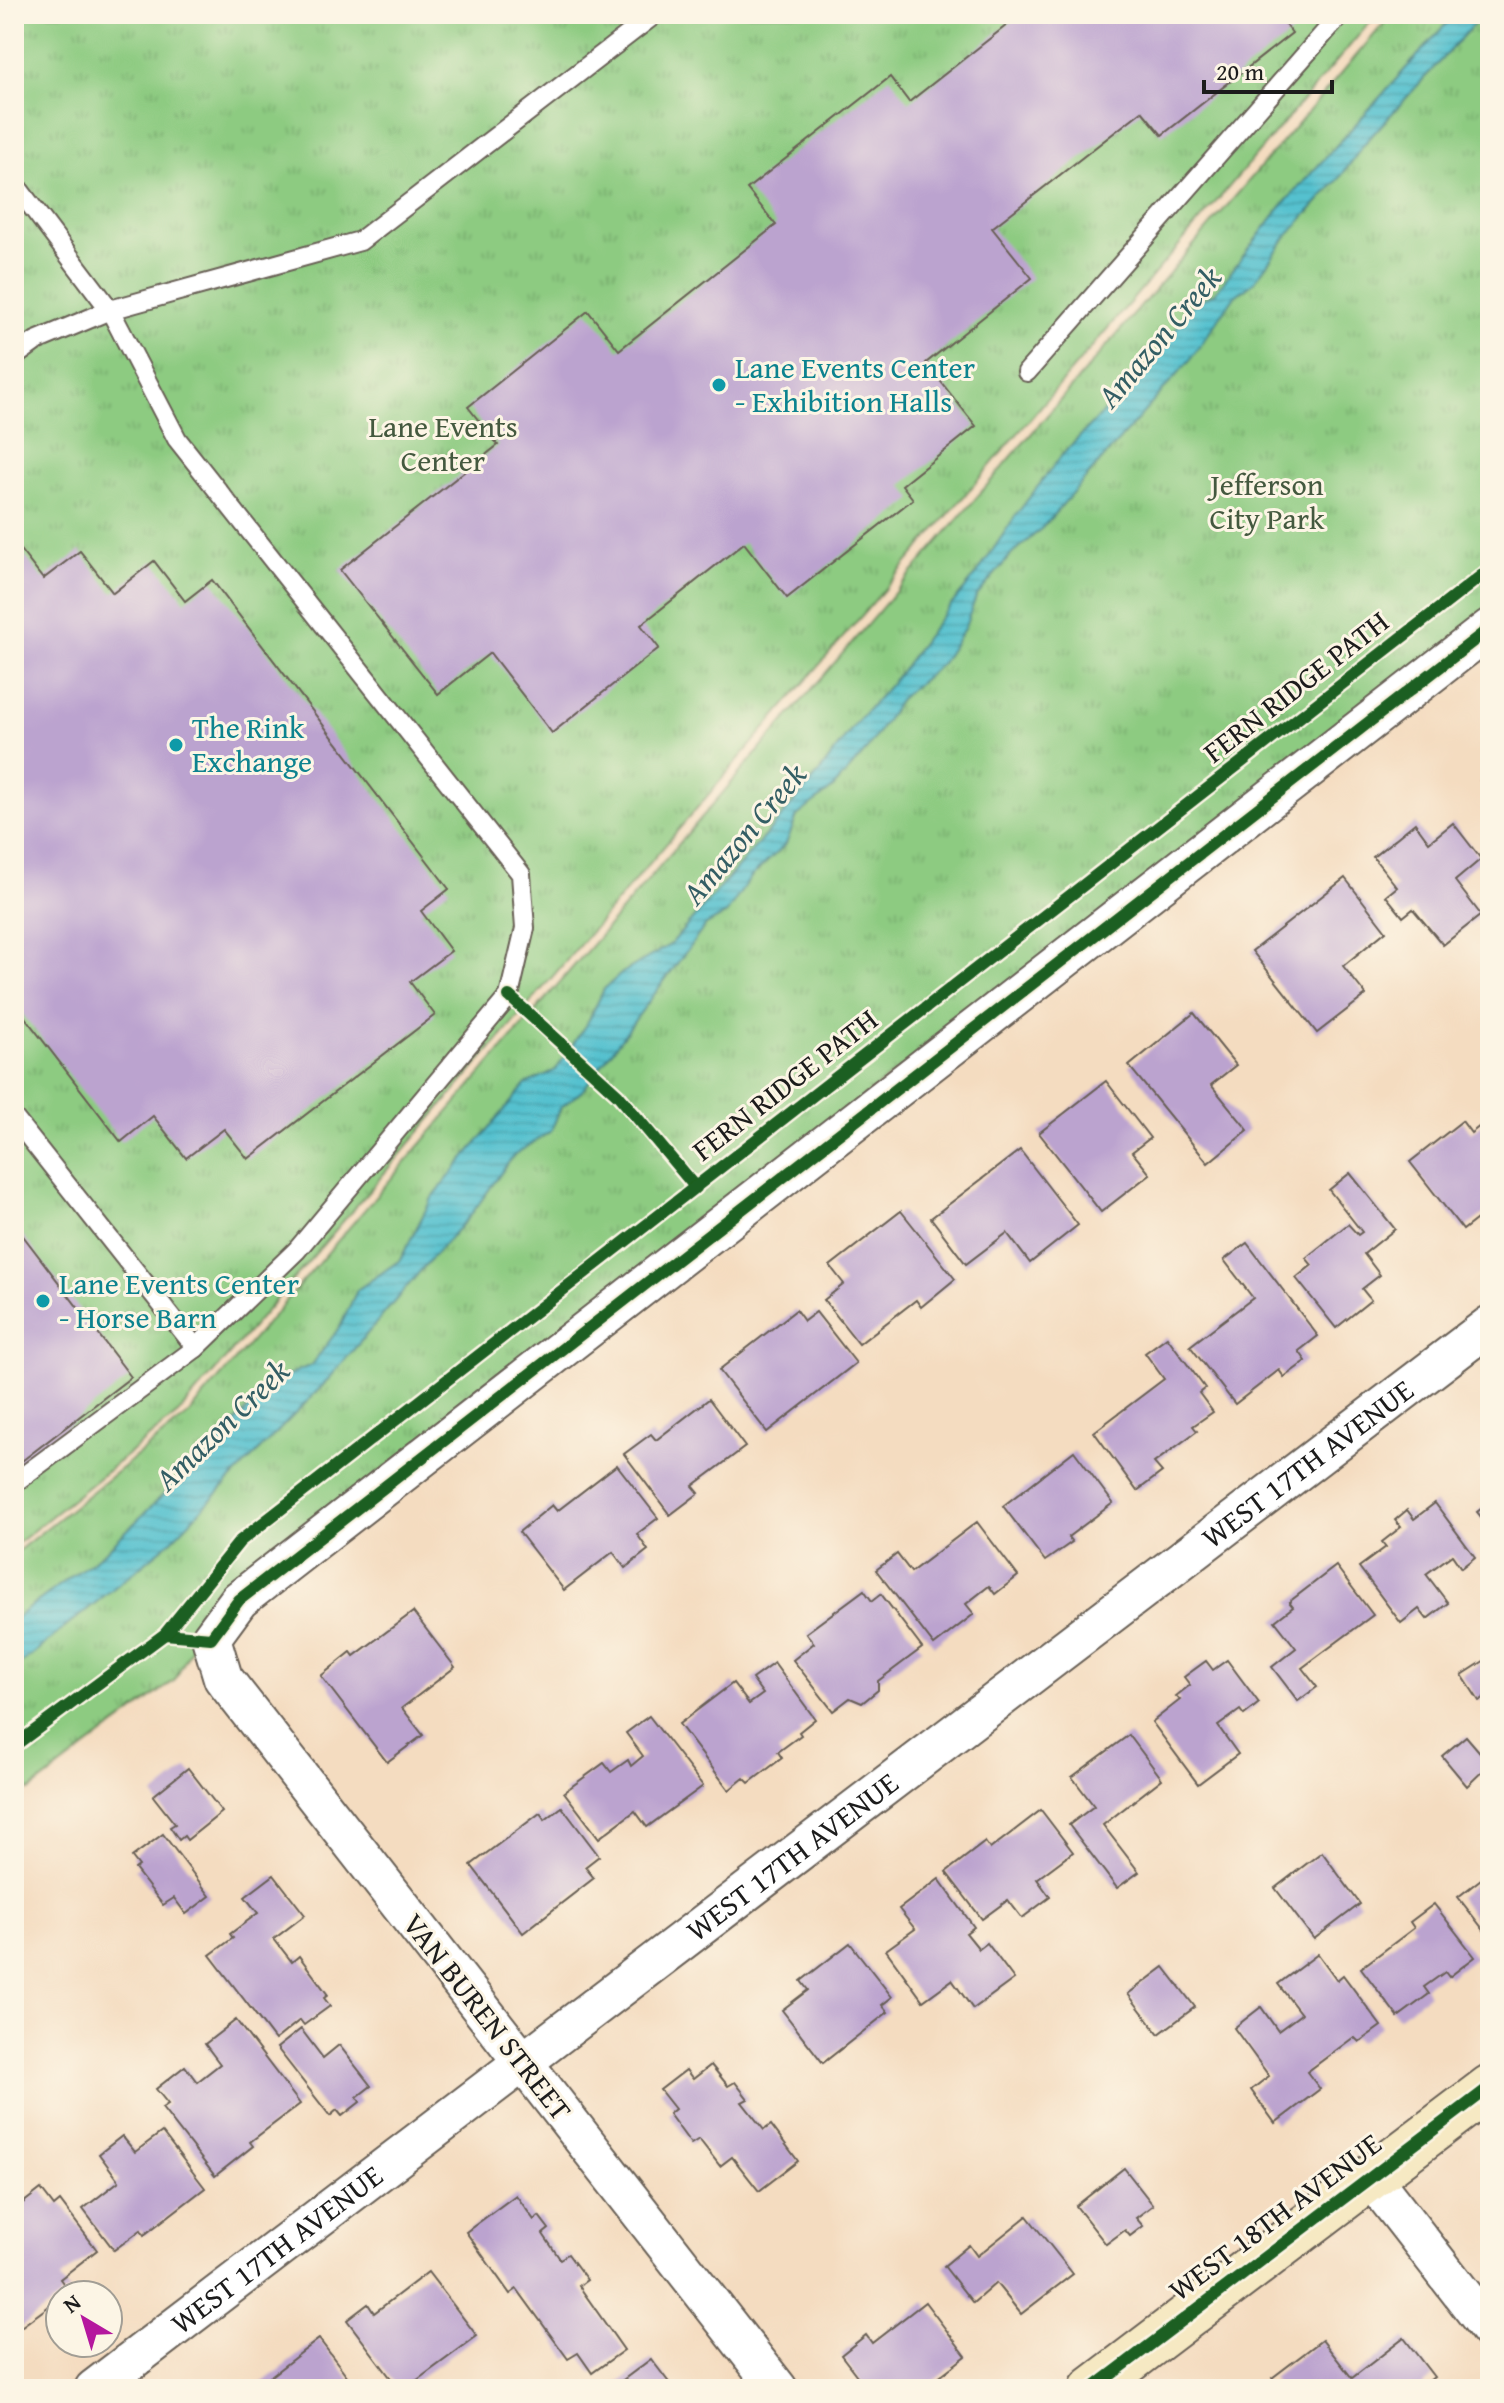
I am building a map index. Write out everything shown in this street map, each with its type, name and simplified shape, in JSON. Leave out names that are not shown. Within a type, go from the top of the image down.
[{"type":"main road","name":"WEST 18TH AVENUE","points":[[1092,2389],[1490,2087]]},
{"type":"street","name":"VAN BUREN STREET","points":[[778,2389],[223,1678],[211,1638],[239,1600],[1490,628]]},
{"type":"street","name":"WEST 17TH AVENUE","points":[[94,2389],[1490,1325]]},
{"type":"street","points":[[1371,2177],[1490,2330]]},
{"type":"lane","points":[[14,357],[36,341],[110,310],[360,241],[655,14]]},
{"type":"lane","points":[[1027,372],[1341,14]]},
{"type":"lane","points":[[14,183],[110,310],[177,439],[521,874],[525,928],[509,996],[297,1250],[196,1348],[14,1483]]},
{"type":"lane","points":[[14,1118],[196,1348]]},
{"type":"green space","name":"Lane Events Center","points":[[14,14],[1377,14],[178,1414],[14,1546]]},
{"type":"green space","name":"Jefferson City Park","points":[[1392,14],[1490,14],[1490,611],[215,1600],[175,1680],[29,1791],[20,1778],[14,1782],[14,1554],[188,1415]]},
{"type":"water","points":[[1455,14],[1483,14],[1365,143],[1339,179],[1288,235],[1255,281],[1234,297],[1190,360],[1042,528],[1010,556],[976,597],[965,627],[942,663],[901,698],[866,751],[833,788],[797,816],[786,844],[751,877],[726,914],[706,925],[582,1091],[561,1107],[551,1131],[514,1155],[470,1216],[327,1381],[168,1544],[14,1669],[14,1619],[106,1551],[276,1380],[312,1365],[341,1325],[357,1290],[400,1260],[432,1198],[457,1167],[526,1084],[556,1070],[590,1018],[604,989],[622,973],[671,944],[815,778],[856,723],[898,675],[977,574],[1016,515],[1062,455],[1108,407],[1141,379],[1194,303],[1215,293],[1279,209]]},
{"type":"building","name":"Lane Events Center - Exhibition Halls","points":[[1021,14],[1278,14],[1292,33],[1162,135],[1142,111],[992,228],[1032,278],[926,363],[976,426],[902,485],[913,499],[787,598],[744,543],[641,625],[659,648],[552,733],[490,653],[438,694],[340,570],[498,445],[468,407],[588,311],[619,350],[776,225],[747,189],[890,77],[909,102]]},
{"type":"building","name":"The Rink Exchange","points":[[14,542],[43,579],[80,551],[113,593],[154,561],[185,601],[212,580],[449,889],[421,911],[451,951],[410,982],[435,1015],[248,1159],[224,1129],[186,1158],[153,1116],[121,1142],[14,1003]]},
{"type":"building","points":[[1490,774],[1490,794],[1480,781]]},
{"type":"building","points":[[1415,823],[1429,842],[1453,823],[1481,859],[1455,881],[1481,915],[1443,945],[1413,909],[1403,917],[1386,896],[1397,887],[1373,857]]},
{"type":"building","points":[[1345,878],[1386,931],[1343,966],[1366,995],[1317,1033],[1252,951]]},
{"type":"building","points":[[1194,1013],[1236,1065],[1211,1085],[1248,1130],[1208,1163],[1129,1066]]},
{"type":"building","points":[[1106,1081],[1150,1138],[1132,1152],[1150,1174],[1101,1212],[1039,1133]]},
{"type":"building","points":[[1490,1118],[1490,1209],[1463,1230],[1410,1162],[1462,1121],[1471,1133]]},
{"type":"building","points":[[1020,1150],[1078,1225],[1030,1263],[1007,1233],[966,1264],[931,1218]]},
{"type":"building","points":[[1350,1173],[1395,1229],[1364,1254],[1380,1275],[1362,1289],[1371,1300],[1336,1328],[1296,1278],[1312,1265],[1306,1258],[1348,1224],[1358,1235],[1362,1232],[1329,1190]]},
{"type":"building","points":[[901,1211],[955,1279],[921,1307],[916,1300],[859,1344],[824,1300],[844,1284],[830,1266]]},
{"type":"building","name":"Lane Events Center - Horse Barn","points":[[14,1224],[131,1377],[14,1467]]},
{"type":"building","points":[[1247,1243],[1318,1336],[1299,1351],[1306,1361],[1284,1377],[1279,1370],[1235,1404],[1190,1346],[1253,1298],[1224,1260]]},
{"type":"building","points":[[796,1310],[804,1321],[816,1312],[856,1363],[767,1432],[719,1370]]},
{"type":"building","points":[[1167,1337],[1205,1388],[1199,1393],[1213,1412],[1193,1426],[1197,1431],[1154,1463],[1162,1472],[1137,1491],[1094,1432],[1164,1379],[1145,1353]]},
{"type":"building","points":[[709,1399],[745,1447],[693,1486],[699,1493],[670,1515],[624,1454],[651,1434],[656,1440]]},
{"type":"building","points":[[1074,1451],[1113,1503],[1068,1537],[1072,1542],[1045,1561],[1003,1506]]},
{"type":"building","points":[[617,1465],[658,1518],[637,1534],[648,1550],[625,1568],[613,1552],[564,1590],[519,1532],[552,1505],[557,1511]]},
{"type":"building","points":[[1490,1502],[1490,1528],[1477,1512]]},
{"type":"building","points":[[1435,1503],[1475,1557],[1461,1568],[1452,1555],[1426,1574],[1448,1603],[1427,1619],[1419,1609],[1401,1623],[1359,1567],[1386,1547],[1382,1542],[1401,1527],[1395,1520],[1407,1510],[1414,1519]]},
{"type":"building","points":[[977,1522],[1018,1576],[995,1594],[989,1586],[966,1604],[974,1614],[934,1645],[876,1570],[897,1554],[911,1572]]},
{"type":"building","points":[[1336,1566],[1373,1615],[1302,1668],[1317,1687],[1298,1701],[1272,1667],[1296,1648],[1275,1621],[1293,1607],[1289,1602]]},
{"type":"building","points":[[864,1590],[872,1601],[881,1594],[922,1648],[878,1681],[878,1690],[862,1703],[850,1698],[833,1711],[793,1660],[814,1643],[806,1633]]},
{"type":"building","points":[[413,1612],[455,1667],[402,1708],[423,1735],[387,1762],[321,1676],[351,1652],[354,1656]]},
{"type":"building","points":[[1490,1657],[1490,1694],[1479,1701],[1462,1675]]},
{"type":"building","points":[[1227,1660],[1259,1703],[1244,1715],[1240,1710],[1218,1726],[1238,1754],[1198,1784],[1152,1722],[1180,1700],[1176,1696],[1190,1685],[1184,1677],[1206,1661],[1213,1670]]},
{"type":"building","points":[[774,1663],[815,1719],[799,1732],[801,1735],[778,1752],[782,1758],[749,1783],[744,1778],[729,1790],[679,1724],[733,1683],[749,1704],[763,1694],[752,1679]]},
{"type":"building","points":[[649,1716],[703,1786],[647,1827],[635,1811],[599,1838],[564,1792],[604,1763],[611,1772],[628,1760],[631,1766],[643,1756],[626,1733]]},
{"type":"building","points":[[1129,1735],[1162,1779],[1103,1825],[1139,1872],[1117,1888],[1069,1825],[1094,1806],[1072,1777]]},
{"type":"building","points":[[1466,1736],[1490,1764],[1467,1786],[1442,1756]]},
{"type":"building","points":[[188,1768],[222,1812],[187,1840],[184,1836],[179,1840],[170,1827],[175,1824],[153,1796]]},
{"type":"building","points":[[562,1807],[599,1856],[585,1867],[594,1878],[523,1933],[471,1865],[540,1813],[545,1820]]},
{"type":"building","points":[[1041,1810],[1073,1852],[1037,1879],[1050,1897],[1022,1918],[1008,1900],[982,1919],[946,1872],[985,1842],[990,1849]]},
{"type":"building","points":[[163,1834],[210,1896],[186,1914],[174,1898],[163,1905],[135,1869],[139,1866],[132,1857]]},
{"type":"building","points":[[1322,1852],[1360,1904],[1314,1939],[1275,1888]]},
{"type":"building","points":[[1490,1872],[1490,1938],[1458,1897]]},
{"type":"building","points":[[274,1875],[305,1915],[274,1939],[292,1962],[299,1956],[328,1995],[324,1998],[330,2006],[304,2025],[300,2020],[275,2040],[210,1955],[233,1938],[230,1934],[258,1913],[245,1897]]},
{"type":"building","points":[[939,1879],[974,1927],[966,1933],[979,1949],[987,1943],[1014,1979],[973,2009],[952,1980],[923,2001],[886,1950],[915,1929],[899,1909]]},
{"type":"building","points":[[1434,1904],[1475,1957],[1449,1977],[1445,1972],[1424,1987],[1429,1994],[1398,2017],[1361,1968],[1414,1928],[1410,1922]]},
{"type":"building","points":[[850,1943],[892,1997],[882,2005],[888,2012],[823,2063],[782,2010],[808,1990],[801,1981]]},
{"type":"building","points":[[1318,1954],[1337,1980],[1343,1975],[1381,2026],[1359,2042],[1354,2037],[1307,2072],[1320,2089],[1275,2123],[1251,2090],[1269,2076],[1234,2028],[1261,2007],[1278,2031],[1301,2014],[1278,1984]]},
{"type":"building","points":[[1164,1967],[1195,2007],[1159,2034],[1128,1994]]},
{"type":"building","points":[[236,2020],[300,2104],[250,2142],[253,2146],[215,2176],[162,2108],[168,2104],[156,2089],[185,2066],[197,2082],[220,2064],[205,2044]]},
{"type":"building","points":[[301,2029],[323,2058],[339,2045],[371,2086],[357,2097],[360,2102],[342,2116],[337,2110],[330,2116],[277,2048]]},
{"type":"building","points":[[711,2065],[728,2086],[735,2082],[748,2099],[742,2102],[764,2130],[771,2125],[798,2161],[759,2191],[732,2157],[720,2166],[699,2139],[691,2144],[669,2114],[675,2109],[660,2090],[686,2070],[693,2079]]},
{"type":"building","points":[[162,2132],[205,2188],[144,2235],[141,2230],[114,2250],[83,2209],[119,2181],[99,2154],[122,2136],[135,2152]]},
{"type":"building","points":[[1124,2168],[1153,2205],[1136,2218],[1143,2226],[1130,2236],[1125,2230],[1106,2244],[1076,2206]]},
{"type":"building","points":[[41,2189],[54,2206],[60,2201],[97,2250],[60,2279],[44,2279],[44,2310],[14,2332],[14,2236],[17,2234],[14,2210]]},
{"type":"building","points":[[516,2195],[534,2220],[539,2216],[549,2229],[543,2234],[560,2259],[568,2254],[587,2280],[579,2286],[624,2350],[592,2373],[578,2353],[568,2359],[517,2289],[510,2294],[466,2232]]},
{"type":"building","points":[[1027,2216],[1073,2274],[1021,2314],[996,2283],[973,2303],[944,2266],[969,2245],[977,2256]]},
{"type":"building","points":[[428,2272],[477,2336],[405,2389],[399,2389],[347,2320],[368,2304],[374,2313]]},
{"type":"building","points":[[925,2302],[966,2356],[923,2389],[867,2389],[841,2355],[866,2335],[872,2343]]},
{"type":"building","points":[[1404,2338],[1434,2377],[1419,2389],[1280,2389],[1272,2378],[1322,2340],[1352,2378]]},
{"type":"building","points":[[319,2339],[357,2389],[254,2389]]},
{"type":"building","points":[[651,2359],[674,2389],[611,2389]]},
{"type":"cycle path","name":"FERN RIDGE PATH","points":[[14,1746],[165,1634],[240,1541],[1490,569]]},
{"type":"cycle path","points":[[165,1634],[211,1638],[239,1600],[1490,628]]},
{"type":"cycle path","points":[[509,996],[618,1095],[696,1188]]},
{"type":"cycle path","points":[[1092,2389],[1490,2087]]},
{"type":"place","name":"Lane Events Center - Exhibition Halls","points":[[719,385]]},
{"type":"place","name":"The Rink Exchange","points":[[176,745]]},
{"type":"place","name":"Lane Events Center - Horse Barn","points":[[43,1301]]},
{"type":"water label","name":"Amazon Creek","points":[[1159,337]]},
{"type":"water label","name":"Amazon Creek","points":[[744,834]]},
{"type":"water label","name":"Amazon Creek","points":[[222,1425]]}]
